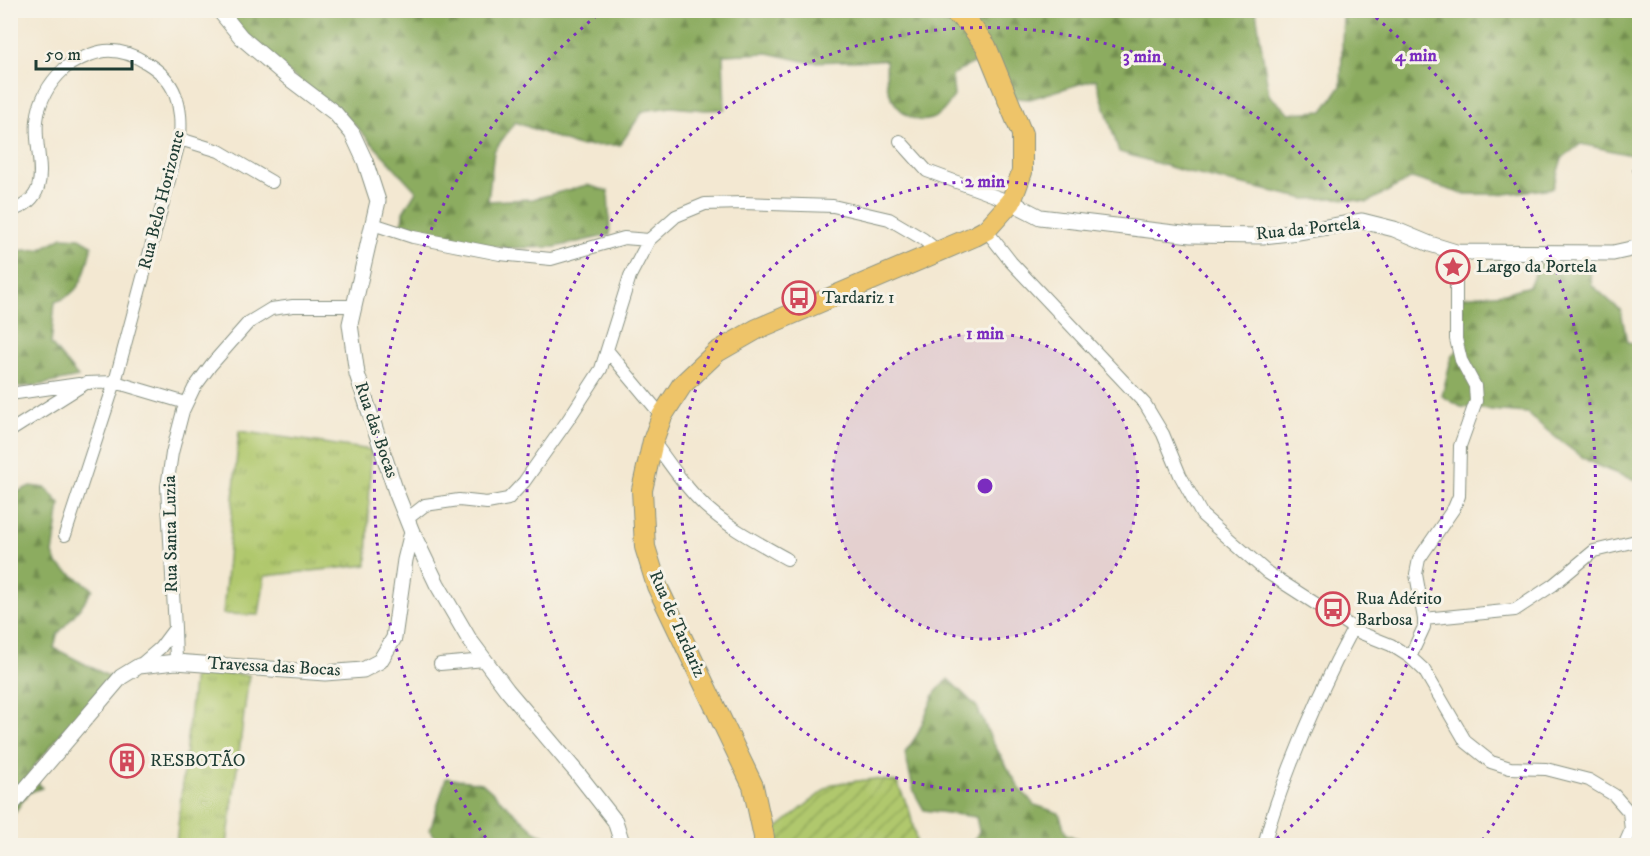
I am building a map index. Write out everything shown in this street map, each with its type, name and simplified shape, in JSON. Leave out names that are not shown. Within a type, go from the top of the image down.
[{"type":"main road","name":"Rua de Tardariz","points":[[764,846],[753,786],[657,586],[645,547],[642,490],[653,441],[662,416],[682,385],[717,352],[757,329],[987,230],[1011,202],[1022,172],[1022,134],[986,46],[968,22],[951,10]]},
{"type":"street","name":"Rua das Bocas","points":[[219,10],[241,37],[290,79],[335,113],[352,133],[365,161],[378,201],[350,324],[357,374],[396,492],[437,584],[469,639],[507,690],[615,821],[623,846]]},
{"type":"street","name":"Rua Belo Horizonte","points":[[10,211],[21,208],[35,195],[40,178],[37,122],[41,101],[51,82],[66,67],[87,56],[105,51],[124,54],[147,62],[163,75],[175,92],[181,114],[180,139],[115,382],[65,535]]},
{"type":"street","points":[[180,139],[219,151],[272,182]]},
{"type":"street","points":[[900,141],[927,171],[1011,202]]},
{"type":"street","name":"Rua da Portela","points":[[1011,202],[1040,217],[1191,235],[1263,236],[1362,221],[1394,229],[1456,252],[1613,253],[1640,247]]},
{"type":"street","points":[[410,525],[425,505],[459,500],[487,503],[508,499],[524,482],[601,369],[630,276],[649,240],[676,216],[705,204],[833,206],[889,219],[939,251]]},
{"type":"street","points":[[373,224],[413,237],[500,254],[550,259],[624,238],[649,240]]},
{"type":"street","points":[[987,230],[1011,262],[1145,404],[1163,434],[1180,475],[1202,515],[1268,573],[1353,629],[1390,645],[1410,657],[1424,670],[1466,742],[1476,752],[1491,762],[1510,768],[1546,769],[1589,780],[1614,795],[1634,812],[1631,830],[1624,846]]},
{"type":"street","points":[[1410,657],[1424,627],[1416,574],[1419,559],[1454,508],[1459,496],[1460,446],[1476,401],[1475,386],[1461,360],[1456,339],[1456,252]]},
{"type":"street","name":"Rua Santa Luzia","points":[[176,662],[167,487],[171,453],[186,403],[211,365],[248,323],[271,309],[293,306],[355,306]]},
{"type":"street","points":[[607,350],[662,416]]},
{"type":"street","points":[[10,393],[86,383],[115,382],[186,403]]},
{"type":"street","points":[[10,431],[86,383]]},
{"type":"street","points":[[653,441],[705,506],[733,528],[787,560]]},
{"type":"street","name":"Travessa das Bocas","points":[[139,666],[176,662],[325,673],[363,670],[380,661],[394,638],[410,525]]},
{"type":"street","points":[[1424,619],[1515,610],[1553,585],[1594,551],[1640,540]]},
{"type":"street","points":[[10,807],[121,677],[139,666],[160,648],[175,628]]},
{"type":"street","points":[[1264,846],[1281,791],[1305,728],[1353,629]]},
{"type":"street","points":[[440,664],[485,660]]},
{"type":"green space","points":[[239,10],[1256,11],[1269,95],[1289,113],[1323,111],[1341,86],[1343,11],[1639,11],[1639,151],[1631,155],[1581,144],[1562,158],[1553,188],[1505,194],[1463,194],[1412,178],[1368,202],[1338,198],[1306,199],[1190,173],[1119,152],[1096,79],[1030,99],[1015,98],[991,53],[952,75],[954,96],[938,115],[924,120],[910,117],[894,102],[887,86],[886,60],[808,62],[768,53],[723,55],[725,109],[671,107],[643,111],[620,145],[578,146],[515,122],[494,151],[488,201],[533,199],[587,185],[608,191],[610,235],[555,247],[509,248],[461,243],[420,235],[402,225],[403,212],[416,191],[355,125],[226,23]]},
{"type":"green space","points":[[62,237],[80,238],[92,245],[85,272],[78,287],[65,298],[55,302],[51,344],[78,377],[11,388],[10,279],[16,251],[41,249]]},
{"type":"green space","points":[[1541,262],[1588,262],[1592,285],[1621,311],[1627,342],[1639,344],[1639,481],[1587,460],[1527,413],[1461,407],[1442,396],[1452,355],[1464,345],[1461,297],[1505,293],[1529,286]]},
{"type":"green space","points":[[239,431],[371,450],[367,565],[265,576],[259,615],[223,614]]},
{"type":"green space","points":[[30,486],[46,488],[60,504],[53,554],[58,565],[93,589],[57,635],[54,648],[112,678],[30,771],[42,788],[28,793],[11,818],[11,495]]},
{"type":"green space","points":[[194,672],[249,675],[227,845],[176,845]]},
{"type":"green space","points":[[948,679],[977,707],[992,741],[1020,789],[1035,805],[1059,813],[1066,834],[1087,843],[1086,845],[972,845],[979,831],[976,817],[924,810],[914,792],[905,753],[917,735],[935,693]]},
{"type":"green space","points":[[446,778],[482,783],[535,831],[562,845],[441,845],[430,830]]},
{"type":"green space","points":[[874,779],[897,782],[910,812],[917,845],[775,845],[775,830],[832,784]]},
{"type":"place","name":"Largo da Portela","points":[[1453,267]]},
{"type":"place","name":"Tardariz 1","points":[[799,298]]},
{"type":"place","name":"Rua Adérito Barbosa","points":[[1333,609]]},
{"type":"place","name":"RESBOTÃO","points":[[127,761]]}]
